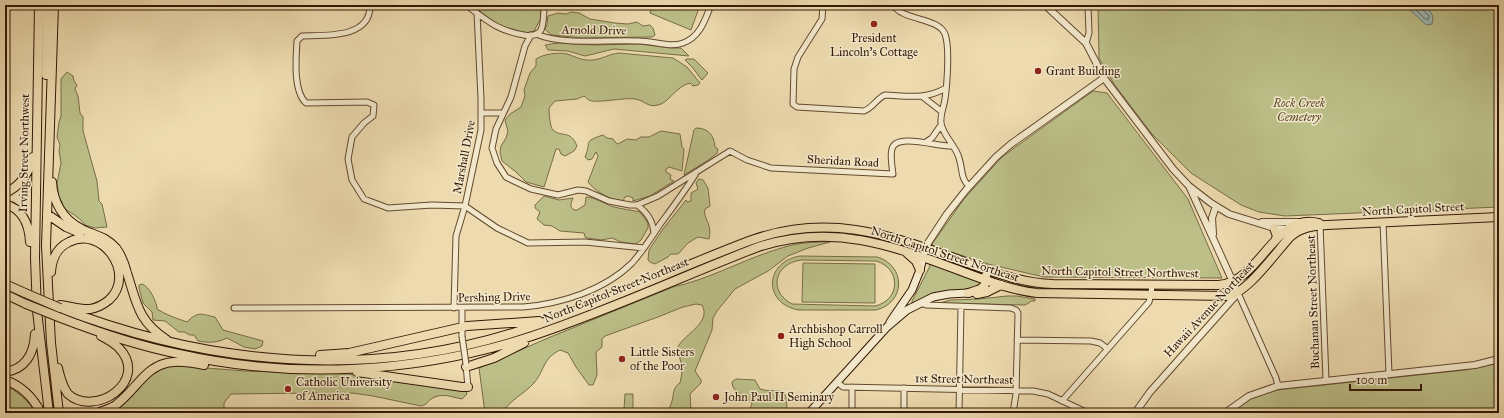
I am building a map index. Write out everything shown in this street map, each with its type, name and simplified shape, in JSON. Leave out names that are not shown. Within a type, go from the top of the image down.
[{"type":"main road","name":"Irving Street Northwest","points":[[37,311],[36,140],[39,5]]},
{"type":"main road","points":[[47,5],[43,193],[47,210],[73,230],[104,239]]},
{"type":"main road","name":"Irving Street Northwest","points":[[47,299],[47,210],[54,5]]},
{"type":"main road","points":[[50,118],[54,134],[52,186],[57,204],[70,222],[113,245],[122,258],[138,309],[144,320],[153,330],[173,344]]},
{"type":"main road","points":[[5,192],[17,185],[27,173],[32,161],[36,140]]},
{"type":"main road","points":[[5,204],[16,209],[27,223],[30,241],[32,274],[36,285]]},
{"type":"main road","name":"North Capitol Street","points":[[1322,224],[1499,217]]},
{"type":"main road","points":[[1303,225],[1308,221],[1322,224]]},
{"type":"main road","name":"Hawaii Avenue Northeast","points":[[1233,281],[1244,276],[1275,241],[1287,230],[1303,225]]},
{"type":"main road","name":"Hawaii Avenue Northeast","points":[[1238,293],[1250,283],[1290,237],[1303,225]]},
{"type":"main road","name":"North Capitol Street Northwest","points":[[60,306],[108,325],[173,344],[222,353],[288,360],[353,360],[417,354],[479,342],[524,330],[741,244],[783,231],[817,227],[851,229],[896,238],[984,269],[1021,280],[1048,284],[1221,285],[1233,281]]},
{"type":"main road","points":[[1274,228],[1277,236],[1275,241]]},
{"type":"main road","name":"North Capitol Street Northeast","points":[[6,287],[26,304],[88,328],[166,352],[232,364],[336,370],[392,366],[486,350],[544,332],[754,248],[775,242],[809,237],[843,237],[868,241],[905,251],[1020,291],[1048,294],[1230,296],[1238,293]]},
{"type":"main road","points":[[6,287],[25,294],[47,299],[60,306],[82,309],[92,308],[103,304],[112,297],[117,287],[119,274],[118,266],[106,248],[94,241],[86,239],[73,240],[64,245],[57,252],[52,262],[47,299],[59,413]]},
{"type":"main road","points":[[905,251],[916,261],[920,270]]},
{"type":"main road","points":[[810,413],[887,326],[906,300],[920,270],[923,257],[952,257]]},
{"type":"main road","points":[[1238,293],[1255,265]]},
{"type":"main road","points":[[968,293],[985,286],[986,280],[984,269]]},
{"type":"main road","points":[[1216,295],[1233,281]]},
{"type":"main road","points":[[887,326],[918,303],[941,295],[987,292],[1001,285]]},
{"type":"main road","points":[[5,301],[26,304]]},
{"type":"main road","points":[[5,372],[21,366],[31,354],[35,342],[37,311]]},
{"type":"main road","points":[[37,311],[49,413]]},
{"type":"main road","points":[[288,360],[317,355],[349,353],[461,327],[552,320]]},
{"type":"main road","points":[[51,343],[61,382],[69,396],[76,402],[86,405],[95,406],[104,404],[116,397],[123,388],[127,376],[127,363],[124,354],[118,347],[88,328]]},
{"type":"main road","points":[[466,366],[498,356],[544,332]]},
{"type":"main road","points":[[98,413],[116,405],[146,373],[161,364],[178,361],[205,365],[232,364]]},
{"type":"main road","points":[[336,370],[468,387]]},
{"type":"main road","points":[[5,380],[28,394],[41,413]]},
{"type":"street","points":[[370,5],[368,18],[357,29],[346,34],[302,36],[297,41],[298,85],[301,99],[306,104],[367,102],[374,105],[373,116],[364,123],[352,137],[348,159],[352,180],[364,199],[388,208],[432,205],[465,206],[497,228],[528,243],[585,242],[644,248]]},
{"type":"street","name":"Arnold Drive","points":[[466,5],[501,30],[509,33],[533,34],[553,39],[597,42],[640,41],[674,45],[691,39],[699,31],[710,5]]},
{"type":"street","points":[[544,5],[544,15],[540,30],[533,34],[525,46],[511,97],[496,129],[492,148],[497,163],[506,177],[532,189],[558,194],[578,190],[586,191],[609,201],[637,205],[658,196],[696,173]]},
{"type":"street","points":[[823,5],[822,19],[798,56],[794,69],[793,104],[797,107],[864,111],[874,105],[880,97],[885,95],[923,97],[935,94],[946,88]]},
{"type":"street","points":[[893,5],[895,9],[905,14],[938,26],[945,34],[947,47],[946,88],[945,101],[941,111],[941,125],[959,157],[962,178],[969,186]]},
{"type":"street","points":[[1046,5],[1086,43],[1104,78],[1173,169],[1189,186],[1216,206],[1237,217],[1274,228],[1287,230]]},
{"type":"street","points":[[1086,43],[1089,33],[1088,5]]},
{"type":"street","points":[[477,13],[482,113]]},
{"type":"street","points":[[923,257],[926,248],[947,214],[969,186],[1000,153],[1104,78]]},
{"type":"street","points":[[923,97],[941,111]]},
{"type":"street","name":"Marshall Drive","points":[[454,308],[456,236],[465,206],[481,130],[482,113],[503,114]]},
{"type":"street","points":[[926,142],[932,138],[941,125]]},
{"type":"street","name":"Sheridan Road","points":[[696,173],[730,152],[747,160],[771,168],[892,174],[892,149],[895,144],[900,141],[926,142],[948,147],[953,146]]},
{"type":"street","name":"Pershing Drive","points":[[234,308],[462,308],[537,306],[584,293],[601,286],[617,276],[633,262],[683,194],[696,173]]},
{"type":"street","points":[[1189,186],[1233,281],[1276,378],[1278,386]]},
{"type":"street","points":[[637,205],[644,210],[650,218],[654,226],[654,233]]},
{"type":"street","points":[[1214,240],[1212,220],[1216,206]]},
{"type":"street","points":[[1252,222],[1303,225]]},
{"type":"street","points":[[1383,222],[1389,374]]},
{"type":"street","name":"Buchanan Street Northeast","points":[[1322,224],[1326,380]]},
{"type":"street","points":[[1062,401],[1149,302],[1152,284]]},
{"type":"street","name":"Hawaii Avenue Northeast","points":[[1135,413],[1150,392],[1238,293]]},
{"type":"street","points":[[918,303],[931,306],[1013,308],[1018,313],[1017,390],[1013,413]]},
{"type":"street","points":[[959,413],[961,307]]},
{"type":"street","points":[[462,308],[461,327],[468,387]]},
{"type":"street","points":[[1018,340],[1091,341],[1100,343],[1108,348]]},
{"type":"street","points":[[1225,413],[1252,394],[1278,386],[1475,365],[1499,358]]},
{"type":"street","name":"1st Street Northeast","points":[[837,382],[843,387],[1017,390],[1042,392],[1062,401],[1075,410],[1088,413]]},
{"type":"street","points":[[852,387],[852,413]]},
{"type":"street","points":[[904,388],[904,413]]},
{"type":"green space","points":[[473,5],[540,5],[541,18],[534,31],[525,33],[517,32],[501,26]]},
{"type":"green space","points":[[652,5],[700,5],[691,30],[650,13]]},
{"type":"green space","name":"Rock Creek Cemetery","points":[[1098,5],[1499,5],[1499,207],[1285,216],[1259,212],[1241,205],[1191,173],[1152,134],[1114,84],[1099,58]]},
{"type":"green space","points":[[571,12],[579,13],[590,19],[628,24],[637,22],[643,26],[650,25],[653,28],[655,35],[652,37],[582,38],[553,35],[545,29],[548,16],[558,13],[566,14]]},
{"type":"green space","points":[[558,43],[594,45],[640,44],[681,48],[689,56],[614,49],[585,56],[568,51],[548,50],[545,45]]},
{"type":"green space","points":[[559,53],[592,60],[619,53],[673,58],[687,67],[700,83],[693,86],[690,83],[685,85],[662,104],[655,106],[635,99],[592,101],[588,100],[584,96],[577,99],[555,101],[549,108],[552,129],[556,132],[572,137],[577,146],[574,151],[565,156],[561,154],[559,149],[556,149],[544,187],[526,182],[502,161],[500,152],[501,146],[508,131],[505,120],[510,114],[521,107],[525,96],[524,90],[530,73],[536,66],[536,59]]},
{"type":"green space","points":[[694,59],[708,73],[702,80],[685,60]]},
{"type":"green space","points":[[67,72],[73,76],[77,85],[75,89],[78,96],[80,113],[83,117],[83,131],[97,181],[99,201],[102,204],[107,227],[95,228],[85,225],[62,207],[62,202],[59,197],[57,183],[61,163],[59,151],[60,145],[57,137],[61,116],[61,79]]},
{"type":"green space","points":[[1093,91],[1107,93],[1188,199],[1222,278],[1044,277],[988,264],[933,246],[932,244],[964,199],[1002,157]]},
{"type":"green space","points":[[696,128],[704,129],[710,133],[715,147],[718,149],[717,153],[684,175],[694,130]]},
{"type":"green space","points":[[661,131],[680,134],[682,147],[684,149],[682,171],[669,167],[666,169],[666,172],[671,175],[670,179],[674,181],[650,196],[633,201],[633,198],[628,196],[625,197],[623,201],[608,197],[595,189],[588,182],[598,156],[596,152],[592,159],[588,160],[585,157],[589,143],[592,139],[603,135],[607,138],[613,139],[618,144],[627,139],[636,140],[641,137],[649,137]]},
{"type":"green space","points":[[699,179],[703,180],[708,188],[710,206],[705,209],[704,212],[710,229],[709,239],[698,237],[688,243],[678,254],[671,254],[655,264],[650,262],[648,260],[649,250],[663,229],[686,200],[687,202],[691,201],[691,193],[698,189],[696,183]]},
{"type":"green space","points":[[544,196],[559,200],[573,198],[571,207],[574,210],[577,210],[585,205],[586,197],[593,198],[614,207],[640,212],[648,223],[648,228],[641,240],[636,244],[621,242],[612,238],[601,240],[587,238],[585,237],[584,233],[560,231],[552,226],[544,225],[537,219],[540,212],[535,208],[535,205]]},
{"type":"green space","points":[[814,242],[830,242],[808,248],[788,256],[768,271],[735,289],[717,311],[713,318],[712,330],[695,371],[701,380],[701,383],[690,394],[691,413],[667,413],[672,402],[675,388],[680,383],[682,371],[682,365],[677,349],[681,342],[696,328],[703,317],[704,311],[702,305],[696,304],[683,307],[605,336],[602,339],[602,347],[596,352],[597,375],[593,385],[589,385],[568,353],[560,350],[550,357],[534,383],[509,404],[502,413],[485,413],[479,368],[673,287],[709,276],[757,256],[787,246]]},
{"type":"green space","points":[[800,256],[877,257],[887,261],[897,275],[899,284],[897,292],[893,300],[886,306],[876,310],[799,310],[787,306],[779,300],[774,292],[772,283],[774,274],[780,266],[788,260]],"holes":[[[801,260],[876,261],[890,270],[894,277],[895,284],[890,297],[884,303],[875,306],[792,304],[784,299],[779,292],[777,285],[777,279],[780,272],[785,267]]]},
{"type":"green space","points":[[803,263],[875,264],[875,303],[802,302]]},
{"type":"green space","points":[[929,263],[982,283],[981,287],[930,295],[912,303],[930,266]]},
{"type":"green space","points":[[139,285],[145,285],[152,295],[156,302],[157,309],[164,313],[187,322],[194,316],[200,314],[215,317],[223,330],[263,341],[262,346],[255,349],[244,347],[227,338],[213,342],[198,341],[194,335],[179,332],[165,321],[153,320],[152,312],[143,303],[139,288]]},
{"type":"green space","points":[[1007,296],[1035,299],[1035,301],[1031,301],[1025,305],[940,303],[950,300]]},
{"type":"green space","points":[[1499,363],[1499,413],[1230,413],[1252,398],[1277,390],[1465,370]]},
{"type":"green space","name":"Catholic University of America","points":[[167,365],[245,371],[369,376],[466,391],[467,394],[462,399],[446,396],[435,397],[421,406],[352,393],[332,395],[318,393],[231,394],[224,403],[224,413],[105,413],[146,377]]},
{"type":"green space","points":[[736,379],[755,380],[760,389],[781,391],[784,393],[787,403],[787,413],[748,413],[752,404],[747,398],[734,389],[732,382]]},
{"type":"green space","points":[[5,385],[22,397],[35,413],[5,413]]},
{"type":"green space","points":[[625,394],[633,394],[633,410],[624,409]]},
{"type":"water","points":[[1405,6],[1422,7],[1428,10],[1433,17],[1432,24],[1425,24]]},
{"type":"place","name":"President Lincoln's Cottage","points":[[874,24]]},
{"type":"place","name":"Grant Building","points":[[1038,71]]},
{"type":"place","name":"Archbishop Carroll High School","points":[[781,336]]},
{"type":"place","name":"Little Sisters of the Poor","points":[[622,359]]},
{"type":"place","name":"Catholic University of America","points":[[288,389]]},
{"type":"place","name":"John Paul II Seminary","points":[[716,397]]}]
